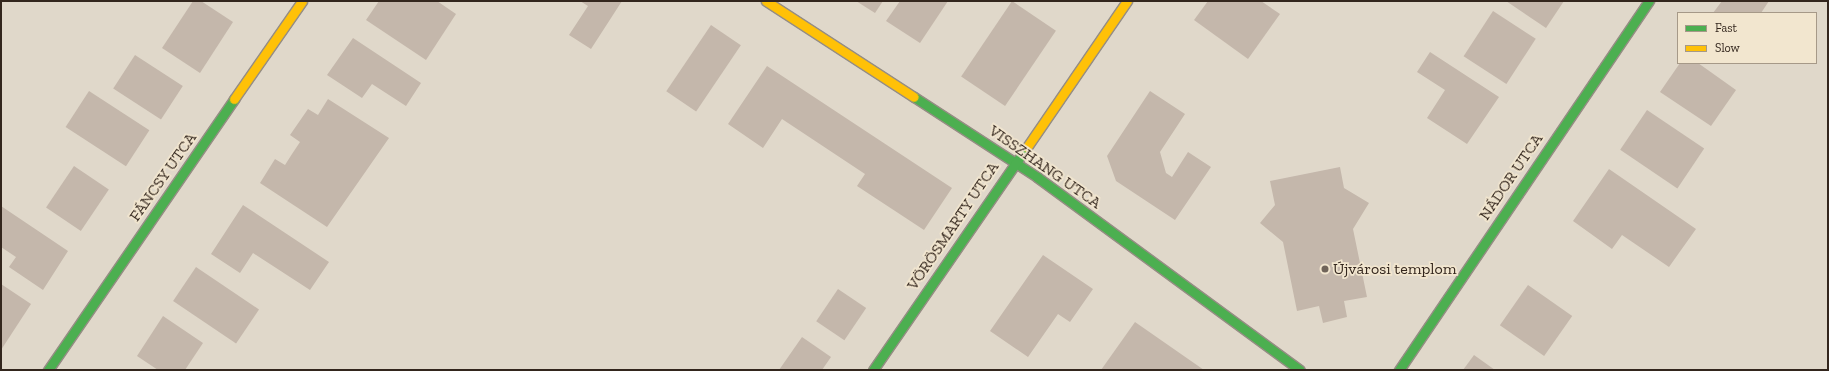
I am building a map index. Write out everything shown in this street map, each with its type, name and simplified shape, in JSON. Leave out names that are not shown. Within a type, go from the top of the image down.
[{"type":"street","name":"FÁNCSY UTCA","points":[[48,370],[302,1]]},
{"type":"street","name":"VISSZHANG UTCA","points":[[766,1],[1014,162],[1300,370]]},
{"type":"street","name":"VÖRÖSMARTY UTCA","points":[[873,370],[1014,162],[1128,1]]},
{"type":"street","name":"NÁDOR UTCA","points":[[1399,370],[1649,1]]},
{"type":"building","points":[[193,1],[201,1],[233,22],[200,73],[162,48]]},
{"type":"building","points":[[379,1],[437,1],[456,14],[426,60],[366,20]]},
{"type":"building","points":[[580,1],[622,1],[591,49],[569,35],[588,6]]},
{"type":"building","points":[[856,1],[883,1],[875,13]]},
{"type":"building","points":[[900,1],[948,1],[920,43],[886,21]]},
{"type":"building","points":[[1012,1],[1056,31],[1005,106],[961,76]]},
{"type":"building","points":[[1208,1],[1261,1],[1280,14],[1248,59],[1194,20]]},
{"type":"building","points":[[1506,1],[1564,1],[1546,28]]},
{"type":"building","points":[[1722,1],[1769,1],[1762,12],[1714,12]]},
{"type":"building","points":[[1493,11],[1536,39],[1506,84],[1464,56]]},
{"type":"building","points":[[711,25],[741,45],[696,111],[666,91]]},
{"type":"building","points":[[353,38],[421,83],[406,106],[372,84],[362,98],[327,75]]},
{"type":"building","points":[[1430,52],[1499,97],[1467,144],[1427,118],[1445,90],[1417,72]]},
{"type":"building","points":[[135,55],[183,86],[161,120],[113,89]]},
{"type":"building","points":[[1679,64],[1699,64],[1736,90],[1711,126],[1660,92]]},
{"type":"building","points":[[767,66],[952,188],[924,230],[857,186],[865,174],[782,119],[763,148],[728,124]]},
{"type":"building","points":[[89,91],[149,130],[126,166],[66,127]]},
{"type":"building","points":[[1150,91],[1185,114],[1160,152],[1166,173],[1172,177],[1188,152],[1211,167],[1175,220],[1116,181],[1107,156]]},
{"type":"building","points":[[328,99],[389,138],[327,227],[260,183],[275,159],[285,165],[300,142],[290,135],[308,109],[318,115]]},
{"type":"building","points":[[1647,110],[1704,149],[1677,188],[1620,150]]},
{"type":"building","points":[[74,166],[109,189],[81,231],[46,207]]},
{"type":"building","name":"Újvárosi templom","points":[[1340,167],[1344,188],[1369,203],[1353,229],[1367,297],[1344,301],[1347,317],[1323,323],[1319,306],[1297,311],[1283,242],[1260,223],[1275,205],[1270,181]]},
{"type":"building","points":[[1609,169],[1696,229],[1669,267],[1622,235],[1612,249],[1573,221]]},
{"type":"building","points":[[243,205],[329,262],[310,290],[253,253],[240,273],[211,254]]},
{"type":"building","points":[[1,206],[68,251],[43,290],[9,267],[16,257],[1,247]]},
{"type":"building","points":[[1043,255],[1093,289],[1070,322],[1058,314],[1028,357],[990,331]]},
{"type":"building","points":[[196,267],[259,309],[236,343],[173,301]]},
{"type":"building","points":[[1,284],[31,304],[1,350]]},
{"type":"building","points":[[1528,285],[1572,316],[1544,356],[1500,325]]},
{"type":"building","points":[[838,289],[866,308],[844,340],[816,321]]},
{"type":"building","points":[[163,316],[203,343],[185,370],[158,370],[137,356]]},
{"type":"building","points":[[1135,322],[1204,370],[1101,370]]},
{"type":"building","points":[[802,337],[831,357],[822,370],[779,370]]},
{"type":"building","points":[[1474,355],[1495,370],[1463,370]]},
{"type":"traffic: fast","points":[[1399,370],[1649,1]]},
{"type":"traffic: fast","points":[[914,97],[1037,177],[1300,370]]},
{"type":"traffic: fast","points":[[48,370],[234,99]]},
{"type":"traffic: fast","points":[[873,370],[1027,147]]},
{"type":"traffic: slow","points":[[234,99],[302,1]]},
{"type":"traffic: slow","points":[[766,1],[914,97]]},
{"type":"traffic: slow","points":[[1027,147],[1127,1]]},
{"type":"place","name":"Újvárosi templom","points":[[1325,269]]}]
